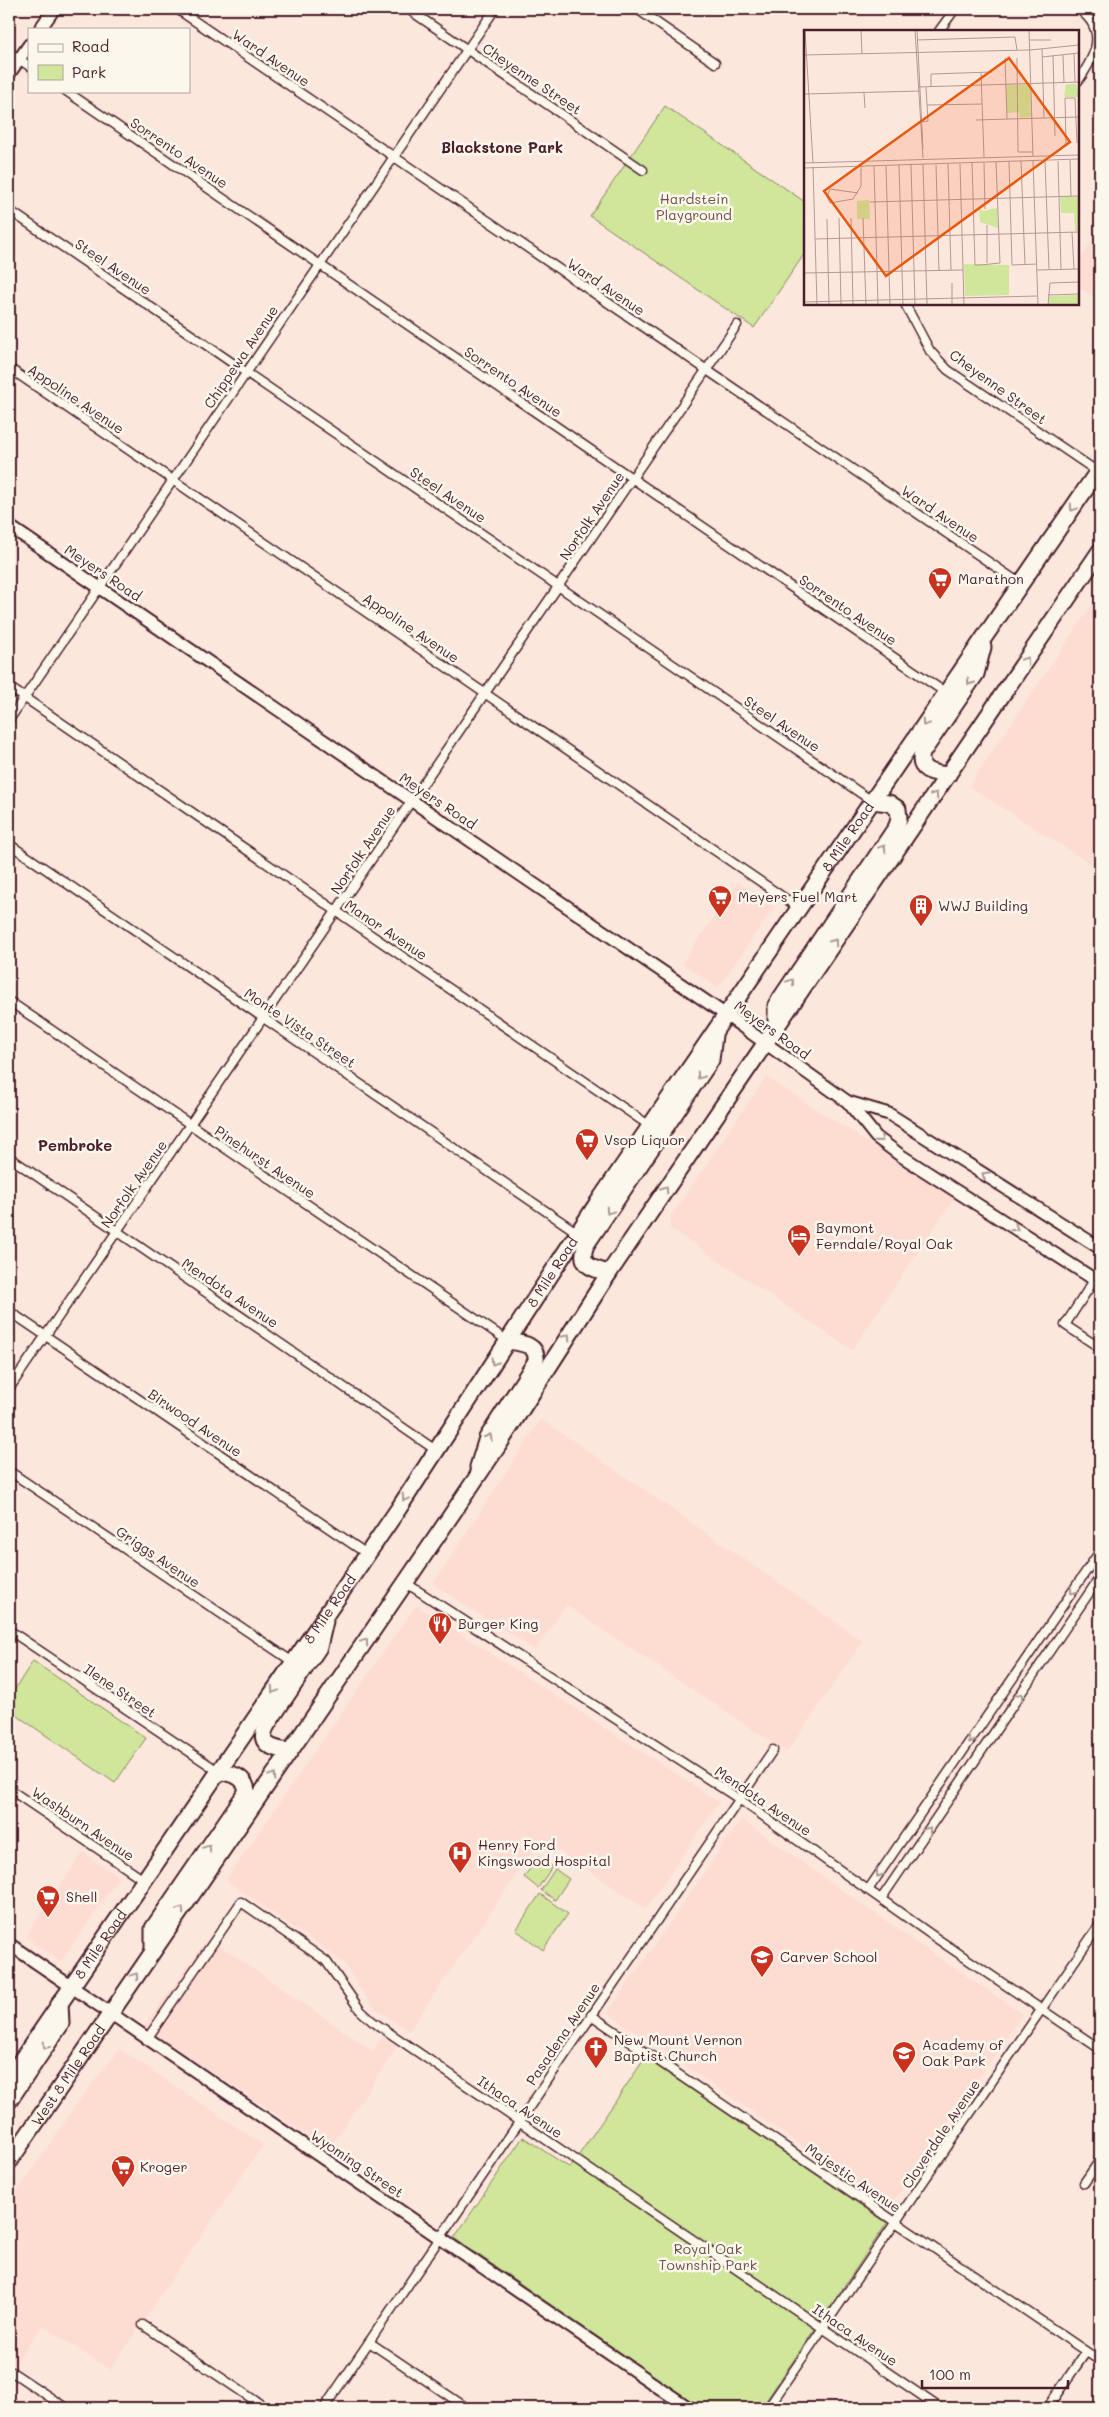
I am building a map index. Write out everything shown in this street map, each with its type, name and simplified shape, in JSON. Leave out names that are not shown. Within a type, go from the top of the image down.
[{"type":"highway","name":"8 Mile Road","points":[[9,2078],[367,1554],[650,1126],[1099,470]]},
{"type":"highway","points":[[110,2014],[406,1583],[609,1273],[1100,551]]},
{"type":"highway","points":[[948,775],[932,773],[925,769],[920,760],[922,753],[976,674],[986,636]]},
{"type":"highway","points":[[776,1026],[776,1005],[898,826],[898,809],[886,802],[872,801]]},
{"type":"highway","points":[[609,1273],[593,1269],[587,1265],[583,1255],[586,1245],[711,1060],[715,1031]]},
{"type":"highway","points":[[473,1482],[487,1438],[536,1361],[536,1353],[531,1347],[524,1343],[508,1342]]},
{"type":"highway","points":[[290,1750],[272,1748],[264,1740],[263,1734],[269,1722],[320,1647],[326,1614]]},
{"type":"highway","points":[[153,1950],[154,1928],[247,1791],[244,1782],[238,1776],[218,1771]]},
{"type":"highway","points":[[9,2101],[61,2024],[60,2002]]},
{"type":"highway","name":"West 8 Mile Road","points":[[9,2162],[110,2014]]},
{"type":"street","points":[[41,28],[54,9]]},
{"type":"street","name":"Ward Avenue","points":[[177,9],[1021,584]]},
{"type":"street","name":"Cheyenne Street","points":[[408,9],[643,170]]},
{"type":"street","name":"Chippewa Avenue","points":[[9,720],[495,9]]},
{"type":"street","points":[[637,9],[715,63]]},
{"type":"street","points":[[940,30],[954,9]]},
{"type":"street","points":[[1078,9],[1091,22],[1096,40],[1092,61],[1079,80]]},
{"type":"street","points":[[9,74],[24,63],[28,49]]},
{"type":"street","points":[[9,52],[24,63]]},
{"type":"street","name":"Sorrento Avenue","points":[[67,92],[946,692]]},
{"type":"street","name":"Steel Avenue","points":[[9,210],[872,801]]},
{"type":"street","name":"Cheyenne Street","points":[[906,305],[930,351],[948,370],[1099,470]]},
{"type":"street","name":"Norfolk Avenue","points":[[9,1389],[738,325]]},
{"type":"street","name":"Appoline Avenue","points":[[9,368],[799,908]]},
{"type":"street","name":"Meyers Road","points":[[9,526],[726,1015],[848,1102],[876,1137],[900,1155],[1099,1278]]},
{"type":"street","name":"Manor Avenue","points":[[9,688],[650,1126]]},
{"type":"street","name":"Monte Vista Street","points":[[9,844],[578,1233]]},
{"type":"street","name":"Pinehurst Avenue","points":[[9,1001],[508,1342]]},
{"type":"street","name":"Meyers Road","points":[[848,1102],[890,1114],[1100,1248]]},
{"type":"street","name":"Mendota Avenue","points":[[9,1157],[437,1450]]},
{"type":"street","points":[[1099,1278],[1065,1325],[1100,1348]]},
{"type":"street","name":"Birwood Avenue","points":[[9,1311],[367,1554]]},
{"type":"street","name":"Griggs Avenue","points":[[9,1471],[293,1662]]},
{"type":"street","points":[[868,1890],[1100,1551]]},
{"type":"street","points":[[881,1899],[1100,1578]]},
{"type":"street","name":"Mendota Avenue","points":[[406,1583],[739,1799],[1100,2049]]},
{"type":"street","name":"Ilene Street","points":[[9,1630],[218,1771]]},
{"type":"street","points":[[1041,1638],[1053,1646]]},
{"type":"street","points":[[988,1714],[1001,1723]]},
{"type":"street","name":"Pasadena Avenue","points":[[324,2408],[438,2238],[773,1750]]},
{"type":"street","name":"Washburn Avenue","points":[[9,1789],[144,1880]]},
{"type":"street","points":[[936,1792],[948,1800]]},
{"type":"street","name":"Ithaca Avenue","points":[[147,2039],[241,1902],[326,1961],[360,2010],[372,2021],[940,2408]]},
{"type":"street","name":"Cloverdale Avenue","points":[[768,2408],[1100,1924]]},
{"type":"street","name":"Wyoming Street","points":[[9,1944],[689,2408]]},
{"type":"street","name":"Majestic Avenue","points":[[591,2014],[1100,2362]]},
{"type":"street","points":[[1084,2184],[1100,2160]]},
{"type":"street","points":[[143,2325],[266,2408]]},
{"type":"street","points":[[369,2342],[466,2408]]},
{"type":"street","points":[[1047,2408],[1086,2352]]},
{"type":"street","points":[[12,2372],[66,2408]]},
{"type":"shaded area","points":[[1100,230],[1100,302],[1079,287],[1079,262]]},
{"type":"shaded area","points":[[1100,593],[1100,870],[969,786]]},
{"type":"shaded area","points":[[738,882],[774,907],[718,988],[682,963]]},
{"type":"shaded area","points":[[766,1077],[954,1198],[852,1350],[670,1228],[671,1216]]},
{"type":"shaded area","points":[[541,1419],[863,1641],[787,1752],[566,1605],[535,1650],[433,1584]]},
{"type":"shaded area","points":[[416,1605],[719,1802],[646,1909],[541,1839],[409,2031],[372,2006],[343,1962],[226,1880]]},
{"type":"shaded area","name":"Carver School","points":[[741,1819],[917,1943],[1023,2014],[890,2206],[608,2013]]},
{"type":"shaded area","points":[[83,1852],[119,1877],[61,1962],[25,1937]]},
{"type":"shaded area","points":[[208,1938],[373,2051],[383,2037],[397,2047],[329,2149],[144,2027]]},
{"type":"shaded area","points":[[120,2049],[263,2145],[110,2370],[42,2325],[9,2373],[9,2204],[78,2102]]},
{"type":"green space","name":"Hardstein Playground","points":[[665,106],[804,201],[804,254],[754,328],[590,216]]},
{"type":"green space","points":[[33,1661],[146,1738],[115,1783],[9,1710],[9,1698]]},
{"type":"green space","points":[[538,1857],[552,1867],[538,1888],[524,1877]]},
{"type":"green space","points":[[555,1869],[569,1879],[555,1900],[541,1890]]},
{"type":"green space","points":[[540,1894],[568,1914],[543,1950],[516,1930]]},
{"type":"green space","name":"Royal Oak Township Park","points":[[645,2058],[887,2223],[761,2408],[701,2408],[454,2238],[523,2137],[570,2168]]},
{"type":"place","name":"Marathon","points":[[940,600]]},
{"type":"place","name":"Meyers Fuel Mart","points":[[720,918]]},
{"type":"place","name":"WWJ Building","points":[[921,927]]},
{"type":"place","name":"Vsop Liquor","points":[[587,1161]]},
{"type":"place","name":"Baymont Ferndale/Royal Oak","points":[[799,1257]]},
{"type":"place","name":"Burger King","points":[[440,1645]]},
{"type":"place","name":"Henry Ford Kingswood Hospital","points":[[460,1874]]},
{"type":"place","name":"Shell","points":[[48,1918]]},
{"type":"place","name":"Carver School","points":[[762,1978]]},
{"type":"place","name":"New Mount Vernon Baptist Church","points":[[596,2069]]},
{"type":"place","name":"Academy of Oak Park","points":[[904,2074]]},
{"type":"place","name":"Kroger","points":[[123,2188]]},
{"type":"district","name":"Blackstone Park","points":[[502,148]]},
{"type":"district","name":"Pembroke","points":[[75,1146]]}]
